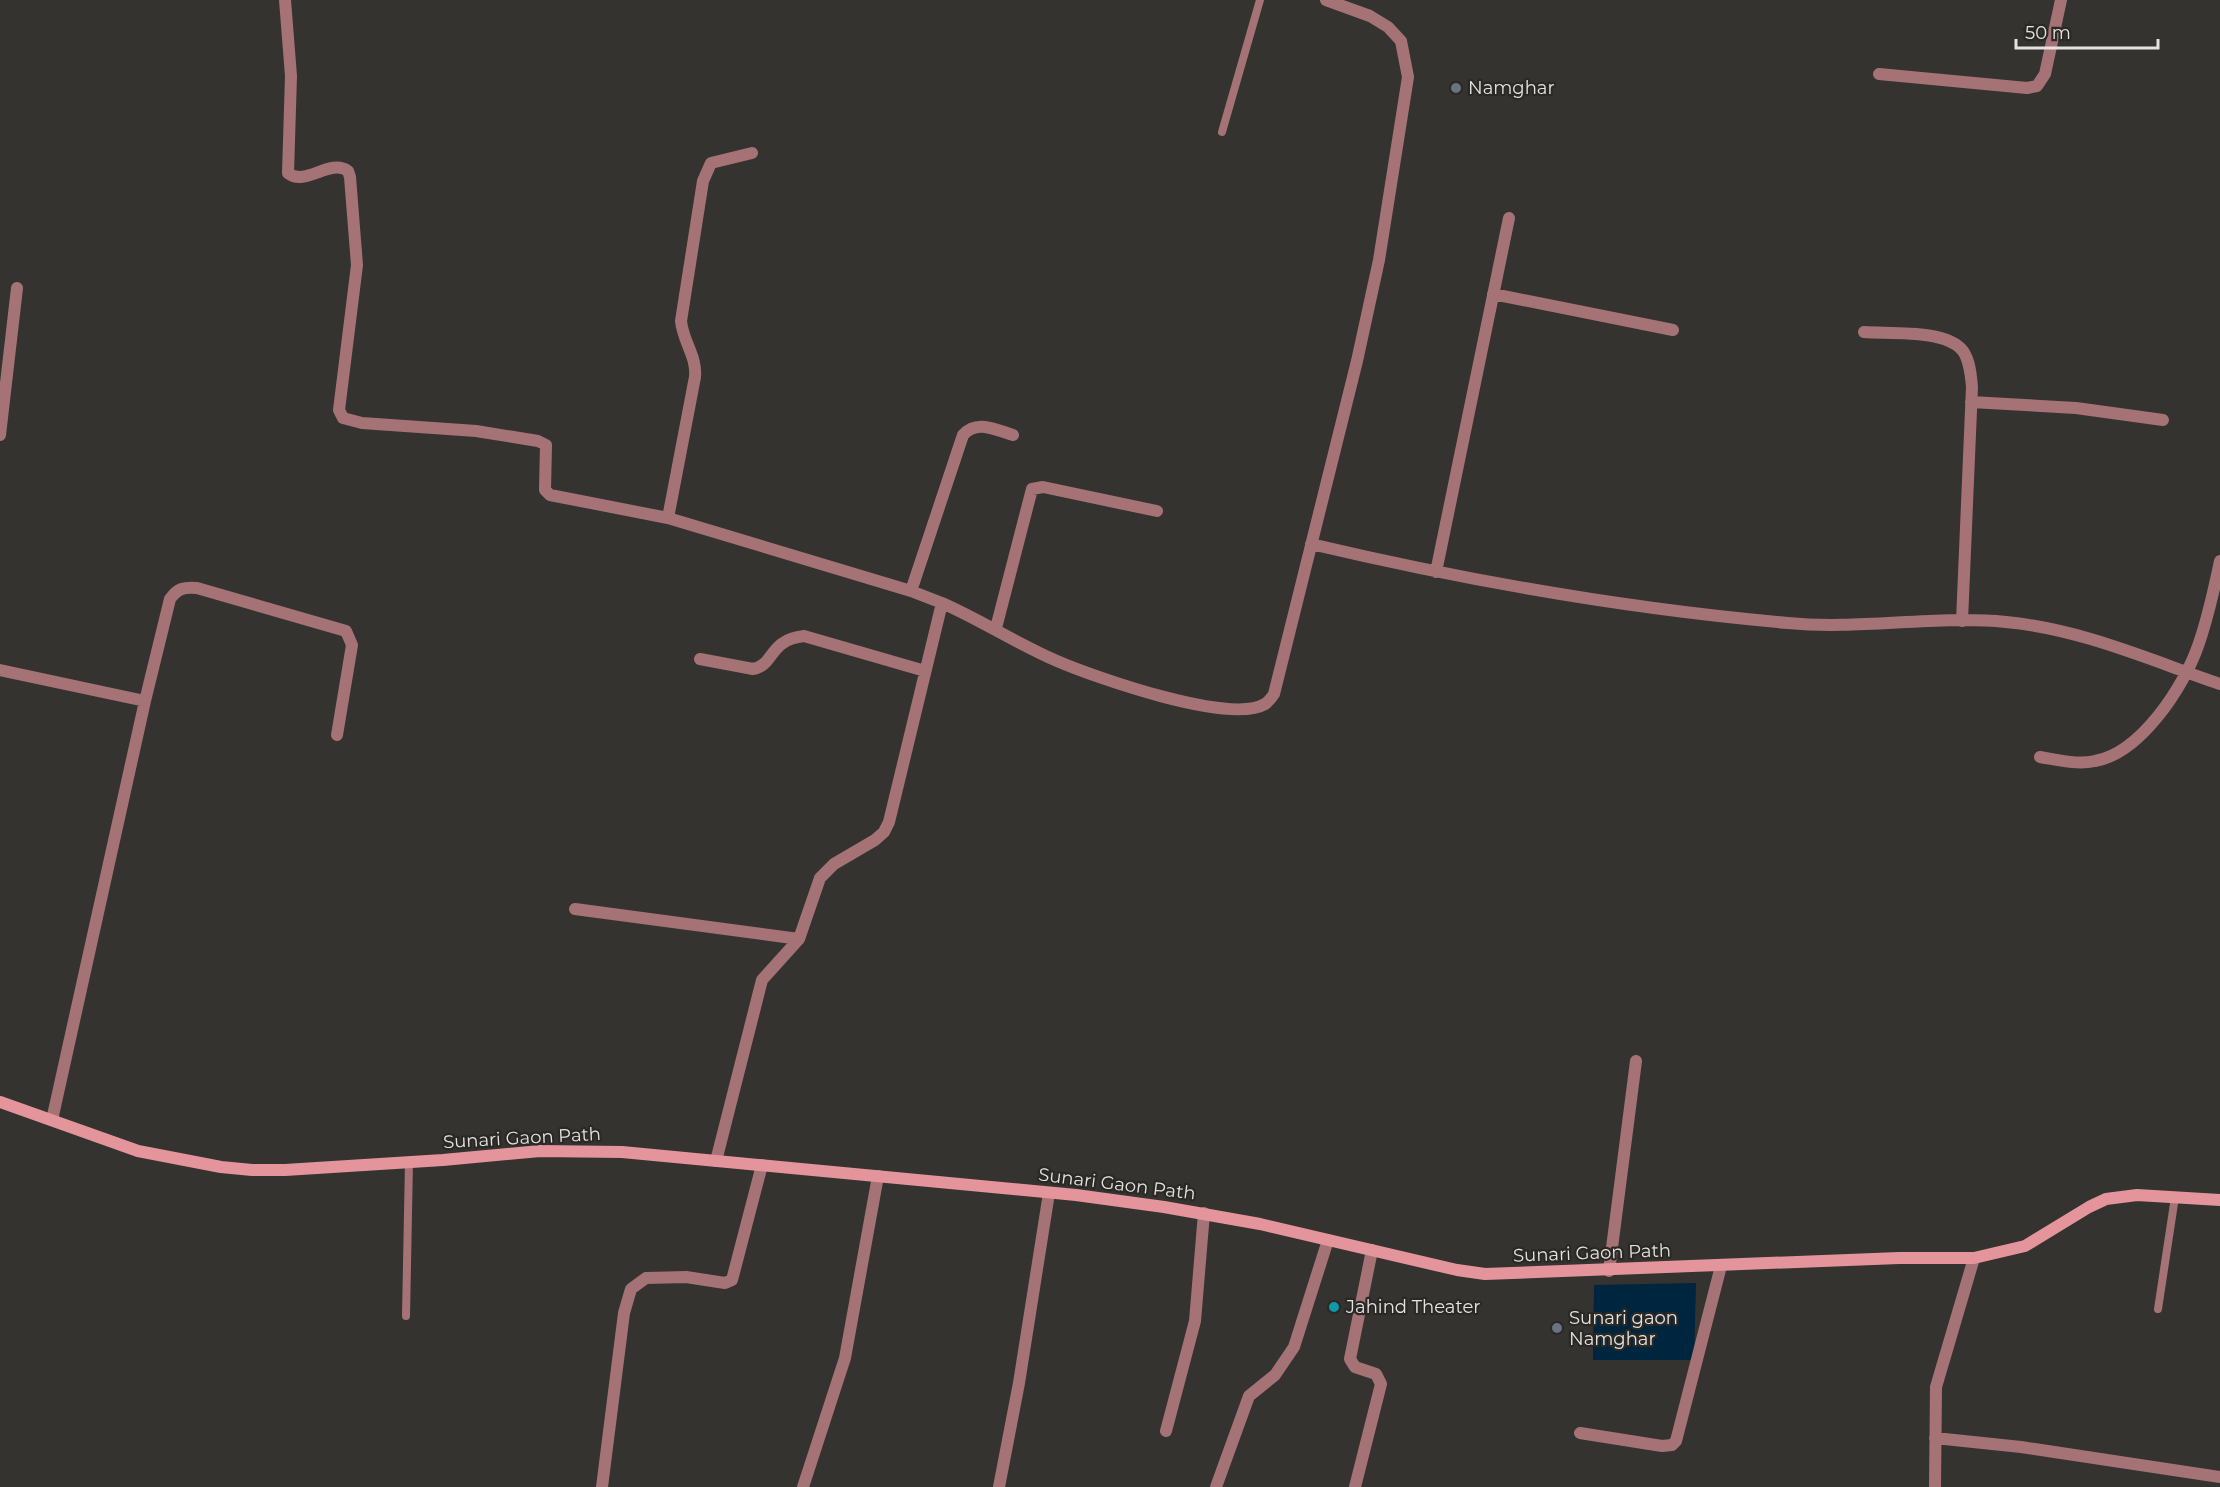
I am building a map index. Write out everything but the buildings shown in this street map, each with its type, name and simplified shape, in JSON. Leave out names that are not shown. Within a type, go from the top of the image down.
[{"type":"street","points":[[285,0],[291,76],[288,172],[300,177],[339,167],[348,171],[350,177],[357,265],[340,415],[349,421],[362,423],[476,431],[538,441],[546,445],[545,490],[550,495],[668,518],[911,591],[996,628],[1054,660],[1107,681],[1179,702],[1251,708],[1265,704],[1274,694],[1278,683],[1357,361],[1379,260],[1408,76],[1401,40],[1388,27],[1370,16],[1326,0]]},
{"type":"street","points":[[1879,74],[2027,88],[2037,86],[2045,74],[2061,0]]},
{"type":"street","points":[[668,518],[695,376],[696,364],[682,334],[681,321],[703,181],[711,163],[752,153]]},
{"type":"street","points":[[1436,572],[1509,218]]},
{"type":"street","points":[[0,435],[17,288]]},
{"type":"street","points":[[1493,294],[1673,330]]},
{"type":"street","points":[[1864,332],[1929,335],[1955,343],[1964,352],[1970,369],[1971,402],[1962,621]]},
{"type":"street","points":[[1971,402],[2058,406],[2163,420]]},
{"type":"street","points":[[911,591],[963,435],[970,427],[978,425],[1013,435]]},
{"type":"street","points":[[996,628],[1032,489],[1043,487],[1156,511]]},
{"type":"street","points":[[1311,544],[1436,572],[1533,590],[1790,624],[2006,621],[2085,636],[2220,684]]},
{"type":"street","points":[[2040,757],[2077,762],[2095,761],[2115,755],[2154,722],[2187,672],[2206,623],[2220,561]]},
{"type":"street","points":[[52,1120],[145,701],[170,599],[181,588],[197,588],[346,630],[352,645],[337,735]]},
{"type":"street","points":[[716,1161],[757,994],[769,970],[799,939],[820,878],[834,864],[875,840],[884,832],[889,822],[942,603]]},
{"type":"street","points":[[700,659],[753,669],[764,663],[781,643],[790,638],[804,636],[925,671]]},
{"type":"street","points":[[0,669],[145,701]]},
{"type":"street","points":[[575,909],[799,939]]},
{"type":"street","points":[[1609,1271],[1636,1061]]},
{"type":"street","name":"Sunari Gaon Path","points":[[0,1102],[138,1151],[221,1167],[285,1170],[570,1149],[716,1161],[1049,1193],[1204,1213],[1485,1274],[1899,1258],[1974,1258],[2025,1246],[2088,1207],[2106,1199],[2137,1195],[2220,1200]]},
{"type":"street","points":[[602,1487],[624,1313],[631,1289],[646,1278],[686,1277],[724,1283],[732,1280],[762,1165]]},
{"type":"street","points":[[803,1487],[845,1358],[878,1176]]},
{"type":"street","points":[[999,1487],[1019,1383],[1049,1193]]},
{"type":"street","points":[[1166,1431],[1195,1322],[1204,1213]]},
{"type":"street","points":[[1216,1487],[1249,1396],[1275,1375],[1294,1347],[1328,1240]]},
{"type":"street","points":[[1355,1487],[1381,1384],[1376,1374],[1354,1367],[1350,1359],[1372,1250]]},
{"type":"street","points":[[1935,1487],[1936,1387],[1974,1258]]},
{"type":"street","points":[[1580,1433],[1662,1446],[1672,1445],[1676,1441],[1721,1266]]},
{"type":"street","points":[[1935,1438],[2087,1456],[2220,1477]]},
{"type":"lane","points":[[1222,132],[1260,0]]},
{"type":"lane","points":[[406,1316],[410,1162]]},
{"type":"lane","points":[[2158,1309],[2175,1197]]},
{"type":"water","points":[[1696,1283],[1694,1360],[1593,1360],[1594,1285]]},
{"type":"place","name":"Namghar","points":[[1456,88]]},
{"type":"place","name":"Jahind Theater","points":[[1334,1307]]},
{"type":"place","name":"Sunari gaon Namghar","points":[[1557,1328]]}]
